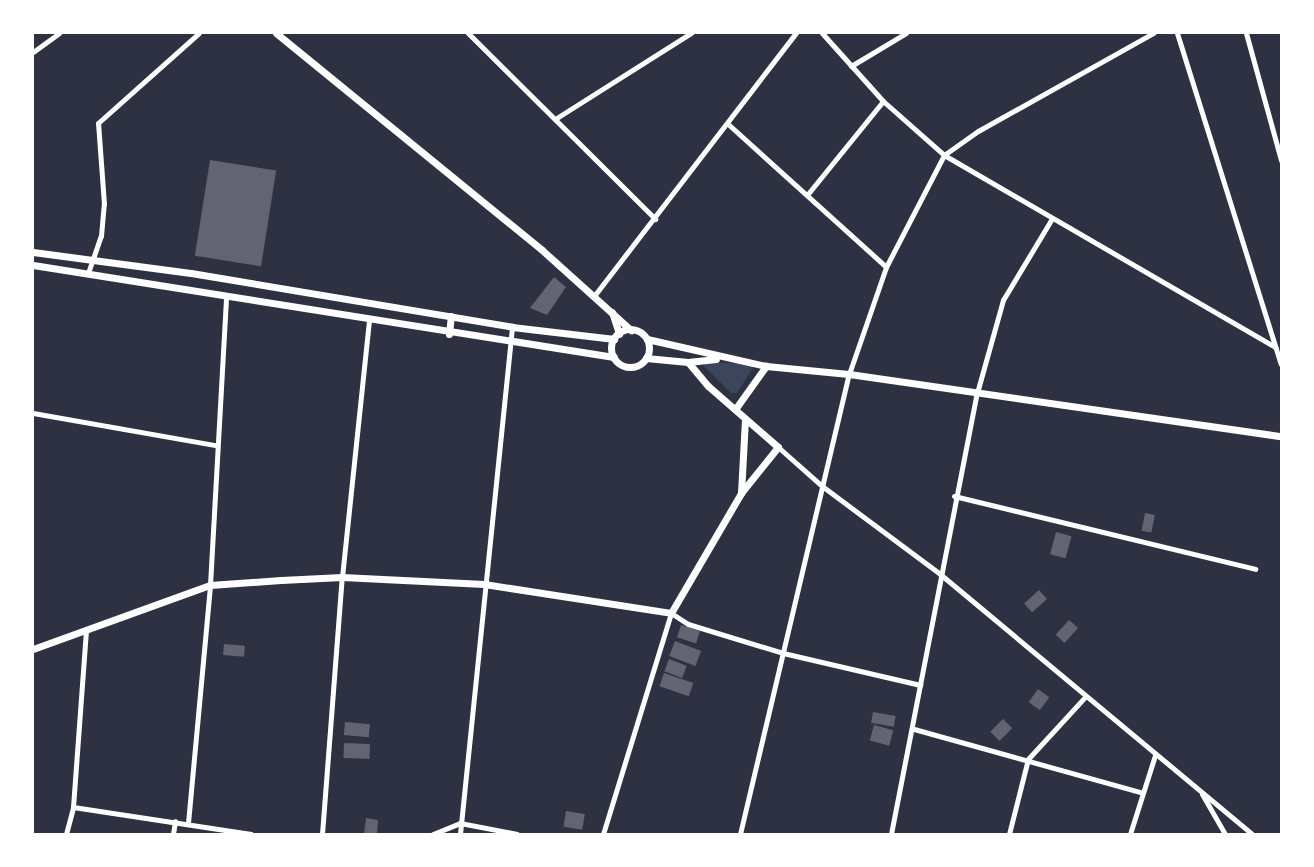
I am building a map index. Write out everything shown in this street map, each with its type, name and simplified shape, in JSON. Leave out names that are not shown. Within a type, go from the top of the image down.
[{"type":"street","points":[[33,52],[59,33]]},
{"type":"street","points":[[88,273],[101,236],[104,204],[98,123],[199,33]]},
{"type":"street","points":[[276,33],[612,309],[631,330],[647,339],[722,358],[766,366],[849,374],[1281,436]]},
{"type":"street","points":[[468,33],[655,219]]},
{"type":"street","points":[[555,119],[691,33]]},
{"type":"street","points":[[594,296],[796,33]]},
{"type":"street","points":[[822,33],[883,101],[944,155],[1051,220],[1275,347]]},
{"type":"street","points":[[851,66],[906,33]]},
{"type":"street","points":[[740,834],[849,374],[886,267],[944,155],[978,131],[1153,33]]},
{"type":"street","points":[[1177,33],[1281,364]]},
{"type":"street","points":[[1246,33],[1281,160]]},
{"type":"street","points":[[807,195],[883,101]]},
{"type":"street","points":[[728,124],[886,267]]},
{"type":"street","points":[[891,834],[914,729],[954,496],[977,393],[1003,300],[1051,220]]},
{"type":"street","points":[[33,252],[243,282],[562,334],[617,336],[631,330]]},
{"type":"street","points":[[41,253],[36,266],[240,297],[449,334],[614,357],[630,367],[646,358],[688,362],[722,358]]},
{"type":"street","points":[[240,297],[243,282]]},
{"type":"street","points":[[188,823],[210,585],[215,445],[226,295]]},
{"type":"street","points":[[612,309],[617,336],[614,357]]},
{"type":"street","points":[[449,334],[452,316]]},
{"type":"street","points":[[322,834],[342,577],[369,320]]},
{"type":"street","points":[[460,834],[512,327]]},
{"type":"street","points":[[560,350],[562,334]]},
{"type":"street","points":[[646,358],[647,339]]},
{"type":"street","points":[[688,362],[708,386],[736,408],[745,420],[822,486],[939,574],[1252,834]]},
{"type":"street","points":[[736,408],[766,366]]},
{"type":"street","points":[[33,413],[215,445]]},
{"type":"street","points":[[741,493],[745,420]]},
{"type":"street","points":[[603,834],[671,613],[741,493],[778,447]]},
{"type":"street","points":[[954,496],[1255,569]]},
{"type":"street","points":[[33,649],[86,632],[210,585],[342,577],[484,584],[671,613],[688,624],[783,653],[920,685]]},
{"type":"street","points":[[66,834],[73,807],[86,632]]},
{"type":"street","points":[[1009,834],[1028,759],[1085,697]]},
{"type":"street","points":[[914,729],[1140,792]]},
{"type":"street","points":[[1130,834],[1140,792],[1155,755]]},
{"type":"street","points":[[1201,792],[1226,834]]},
{"type":"street","points":[[73,807],[251,834]]},
{"type":"street","points":[[173,834],[175,821]]},
{"type":"street","points":[[433,834],[460,823],[517,834]]},
{"type":"shaded area","points":[[705,363],[751,363],[753,368],[737,393],[731,393],[704,366]]},
{"type":"building","points":[[210,160],[276,170],[261,266],[195,256]]},
{"type":"building","points":[[554,277],[566,287],[547,315],[530,308]]},
{"type":"building","points":[[1145,513],[1155,515],[1151,533],[1142,531]]},
{"type":"building","points":[[1056,532],[1071,536],[1066,558],[1050,554]]},
{"type":"building","points":[[1039,590],[1047,599],[1032,612],[1024,603]]},
{"type":"building","points":[[1069,620],[1078,628],[1065,643],[1056,635]]},
{"type":"building","points":[[681,625],[700,631],[696,644],[677,637]]},
{"type":"building","points":[[675,641],[701,651],[695,666],[669,656]]},
{"type":"building","points":[[224,644],[245,646],[244,657],[223,655]]},
{"type":"building","points":[[669,659],[687,666],[682,678],[664,671]]},
{"type":"building","points":[[664,673],[693,683],[689,696],[659,686]]},
{"type":"building","points":[[1038,689],[1049,697],[1040,710],[1029,702]]},
{"type":"building","points":[[873,712],[896,716],[894,727],[871,723]]},
{"type":"building","points":[[1003,719],[1012,728],[999,741],[990,732]]},
{"type":"building","points":[[345,722],[370,724],[369,737],[344,735]]},
{"type":"building","points":[[874,725],[893,730],[889,746],[870,740]]},
{"type":"building","points":[[344,743],[370,744],[369,759],[343,758]]},
{"type":"building","points":[[566,811],[585,814],[582,830],[563,827]]},
{"type":"building","points":[[366,818],[378,820],[377,834],[364,834]]}]
